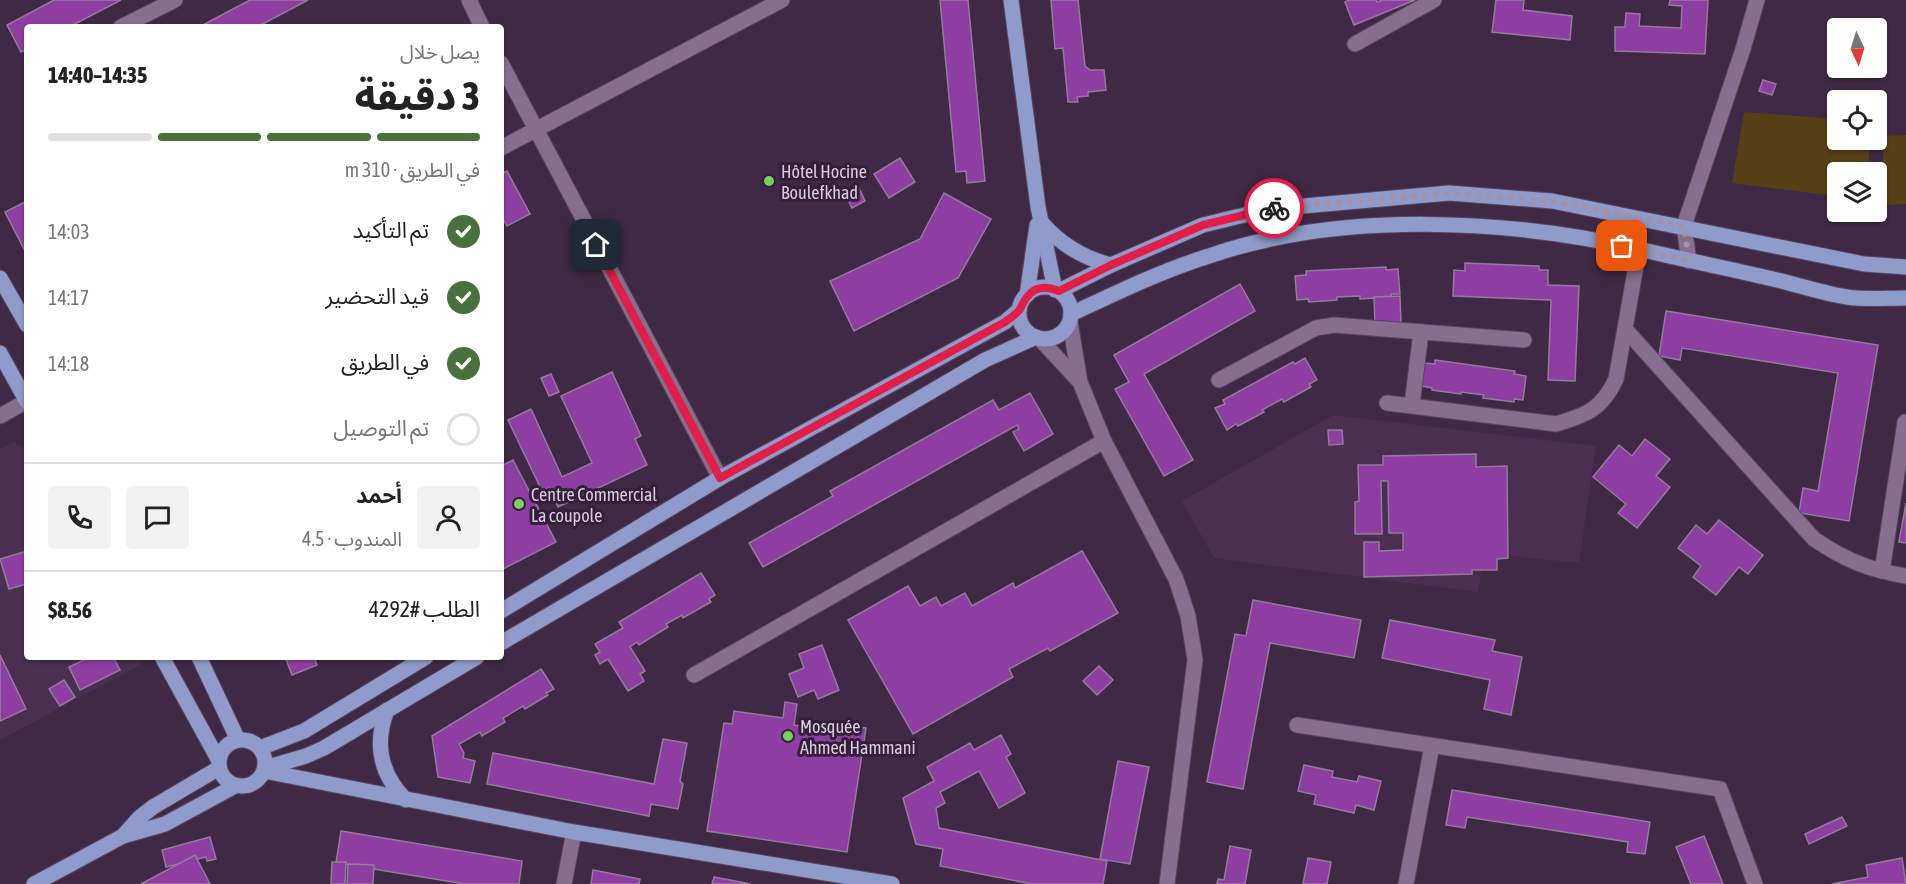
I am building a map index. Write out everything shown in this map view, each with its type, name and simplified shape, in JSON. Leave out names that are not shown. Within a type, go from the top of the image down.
[{"type":"main road","points":[[1011,0],[1038,207],[1057,291]]},
{"type":"main road","points":[[1057,291],[1203,225],[1269,209],[1449,193],[1552,201],[1864,264],[1906,267]]},
{"type":"main road","points":[[1027,295],[1035,252],[1038,207]]},
{"type":"main road","points":[[1042,223],[1051,234],[1073,250],[1098,262],[1111,265]]},
{"type":"main road","points":[[504,641],[986,360],[1037,338],[1052,338],[1059,335],[1070,318],[1134,285],[1210,255],[1274,239],[1364,228],[1451,225],[1529,229],[1639,249],[1854,298],[1906,298]]},
{"type":"main road","points":[[0,278],[24,320]]},
{"type":"main road","points":[[1037,338],[1023,328],[1019,310],[1027,295],[1034,290],[1043,287],[1057,291],[1066,298],[1070,318]]},
{"type":"main road","points":[[504,609],[720,478],[1005,322],[1019,310]]},
{"type":"main road","points":[[0,352],[24,396]]},
{"type":"main road","points":[[164,660],[224,779],[241,787],[252,784],[264,770],[315,752],[472,660]]},
{"type":"main road","points":[[200,660],[238,740]]},
{"type":"main road","points":[[260,748],[304,731],[421,660]]},
{"type":"main road","points":[[387,710],[382,723],[380,751],[388,778],[406,800]]},
{"type":"main road","points":[[123,836],[153,807],[218,764],[227,745],[238,740],[250,741],[260,748],[264,758],[264,770]]},
{"type":"main road","points":[[264,770],[574,832],[892,884]]},
{"type":"main road","points":[[34,884],[123,836],[165,824],[235,786]]},
{"type":"street","points":[[127,24],[175,0]]},
{"type":"street","points":[[469,0],[481,24]]},
{"type":"street","points":[[504,146],[782,0]]},
{"type":"street","points":[[1355,44],[1434,0]]},
{"type":"street","points":[[1689,261],[1684,226],[1757,0]]},
{"type":"street","points":[[504,69],[720,478]]},
{"type":"street","points":[[1387,402],[1556,424],[1592,410],[1608,396],[1616,379],[1639,249]]},
{"type":"street","points":[[1070,318],[1080,382],[1104,441],[1176,579],[1188,616],[1195,660],[1167,884]]},
{"type":"street","points":[[1219,380],[1316,328],[1334,325],[1524,340]]},
{"type":"street","points":[[1625,329],[1814,539],[1838,556],[1869,568],[1906,576]]},
{"type":"street","points":[[1412,405],[1421,332]]},
{"type":"street","points":[[1037,338],[1080,382]]},
{"type":"street","points":[[0,416],[24,404]]},
{"type":"street","points":[[1882,571],[1905,422]]},
{"type":"street","points":[[694,675],[1104,441]]},
{"type":"street","points":[[1297,725],[1720,789],[1755,884]]},
{"type":"street","points":[[1406,884],[1432,746]]},
{"type":"street","points":[[564,884],[574,832]]},
{"type":"shaded area","points":[[1744,112],[1827,118],[1827,150],[1869,150],[1869,162],[1827,162],[1827,195],[1732,183]]},
{"type":"shaded area","points":[[1906,135],[1906,204],[1887,205],[1887,162],[1883,162],[1883,150],[1887,150],[1887,136]]},
{"type":"shaded area","points":[[1333,415],[1596,446],[1579,563],[1484,553],[1478,592],[1214,558],[1182,501]]},
{"type":"shaded area","points":[[14,442],[24,448],[24,660],[140,660],[142,664],[0,740],[0,449]]},
{"type":"building","points":[[54,0],[121,0],[75,24],[24,24],[24,50],[21,52],[7,25]]},
{"type":"building","points":[[250,0],[308,0],[263,24],[205,24]]},
{"type":"building","points":[[940,0],[968,0],[985,181],[967,183],[966,171],[956,172]]},
{"type":"building","points":[[1051,0],[1078,0],[1085,66],[1090,70],[1104,70],[1106,90],[1088,92],[1088,96],[1077,97],[1078,102],[1068,102],[1063,48],[1055,49]]},
{"type":"building","points":[[1376,0],[1377,2],[1415,0],[1354,25],[1345,2]]},
{"type":"building","points":[[1496,0],[1524,0],[1523,10],[1572,16],[1570,40],[1492,32]]},
{"type":"building","points":[[1670,0],[1708,0],[1705,54],[1615,51],[1615,27],[1625,27],[1626,13],[1640,14],[1639,26],[1681,28],[1682,6],[1669,5]]},
{"type":"building","points":[[1763,80],[1776,84],[1772,95],[1759,91]]},
{"type":"building","points":[[900,158],[915,182],[889,198],[874,174]]},
{"type":"building","points":[[507,171],[530,214],[507,226],[504,220],[504,172]]},
{"type":"building","points":[[859,188],[865,201],[852,208],[845,194]]},
{"type":"building","points":[[944,193],[991,219],[958,278],[854,331],[830,281],[920,239]]},
{"type":"building","points":[[24,202],[24,249],[5,212]]},
{"type":"building","points":[[1465,263],[1539,266],[1539,270],[1548,270],[1548,285],[1579,286],[1575,381],[1548,380],[1551,300],[1453,296],[1454,270],[1465,271]]},
{"type":"building","points":[[1386,267],[1386,270],[1398,269],[1400,294],[1391,294],[1391,297],[1360,299],[1360,296],[1337,297],[1337,300],[1309,302],[1308,299],[1297,300],[1295,276],[1306,275],[1306,271]]},
{"type":"building","points":[[1240,284],[1255,311],[1144,374],[1193,460],[1164,476],[1115,389],[1129,382],[1114,355]]},
{"type":"building","points":[[1400,296],[1401,324],[1375,326],[1374,297]]},
{"type":"building","points":[[1666,311],[1878,345],[1849,521],[1799,513],[1803,488],[1818,491],[1838,373],[1682,348],[1680,360],[1659,356]]},
{"type":"building","points":[[1305,358],[1317,380],[1309,384],[1311,387],[1284,402],[1282,399],[1262,410],[1264,412],[1227,430],[1215,408],[1225,404],[1223,400],[1293,362],[1295,364]]},
{"type":"building","points":[[1435,360],[1515,371],[1514,374],[1526,376],[1523,400],[1514,399],[1514,402],[1483,398],[1484,395],[1432,390],[1432,388],[1421,386],[1424,363],[1435,364]]},
{"type":"building","points":[[612,372],[641,436],[635,439],[647,465],[558,507],[549,488],[542,491],[508,420],[531,409],[562,477],[592,463],[561,396]]},
{"type":"building","points":[[551,374],[559,392],[549,396],[541,378]]},
{"type":"building","points":[[1030,393],[1053,434],[1024,451],[1013,432],[1019,429],[1017,425],[763,567],[749,543],[833,496],[830,491],[993,400],[999,410]]},
{"type":"building","points":[[1328,430],[1342,430],[1343,444],[1329,445]]},
{"type":"building","points":[[1645,439],[1670,459],[1656,476],[1670,487],[1637,528],[1618,513],[1626,504],[1593,477],[1619,445],[1632,456]]},
{"type":"building","points":[[1476,454],[1476,467],[1507,466],[1508,558],[1497,559],[1497,570],[1472,570],[1472,574],[1364,577],[1364,542],[1379,542],[1379,551],[1403,550],[1403,533],[1389,533],[1388,481],[1381,481],[1382,534],[1355,534],[1355,502],[1359,501],[1358,465],[1383,465],[1383,456]]},
{"type":"building","name":"Centre Commercial La coupole","points":[[513,460],[556,542],[504,568],[504,464]]},
{"type":"building","points":[[1906,503],[1906,543],[1899,542]]},
{"type":"building","points":[[1719,520],[1763,555],[1748,574],[1739,567],[1716,595],[1693,577],[1701,566],[1678,548],[1696,525],[1707,534]]},
{"type":"building","points":[[1082,551],[1118,613],[1050,651],[1048,648],[1009,669],[1013,677],[913,734],[848,620],[908,586],[920,606],[936,597],[941,606],[965,593],[972,606],[1013,583],[1015,588]]},
{"type":"building","points":[[24,552],[24,585],[9,589],[0,559]]},
{"type":"building","points":[[701,573],[715,595],[709,599],[711,602],[683,618],[682,615],[666,624],[668,627],[639,645],[637,642],[630,647],[645,671],[640,674],[644,681],[628,691],[608,659],[600,664],[595,655],[600,652],[595,644],[623,628],[619,622]]},
{"type":"building","points":[[1253,600],[1361,620],[1354,658],[1270,643],[1243,789],[1207,782],[1235,634],[1246,636]]},
{"type":"building","points":[[1390,620],[1495,640],[1492,651],[1522,657],[1511,715],[1484,709],[1490,680],[1382,658]]},
{"type":"building","points":[[822,645],[839,690],[818,699],[814,690],[798,697],[789,674],[804,668],[799,654]]},
{"type":"building","points":[[0,655],[26,709],[0,721]]},
{"type":"building","points":[[84,660],[115,660],[120,670],[80,690],[69,667]]},
{"type":"building","points":[[286,660],[315,660],[317,665],[292,675]]},
{"type":"building","points":[[1099,666],[1113,680],[1097,695],[1083,681]]},
{"type":"building","points":[[541,669],[554,689],[546,693],[548,695],[525,709],[523,706],[503,718],[505,722],[482,736],[480,732],[459,744],[464,753],[463,758],[475,761],[470,783],[438,777],[432,736]]},
{"type":"building","points":[[64,680],[75,697],[60,706],[49,689]]},
{"type":"building","points":[[785,702],[797,704],[794,725],[821,729],[822,723],[866,728],[847,852],[707,831],[724,723],[732,724],[734,711],[783,718]]},
{"type":"building","points":[[1001,735],[1011,754],[1006,757],[1025,793],[999,808],[979,771],[940,792],[945,803],[936,808],[939,828],[1107,861],[1103,884],[1032,884],[940,866],[943,849],[916,844],[903,798],[934,781],[927,767],[970,743],[974,750]]},
{"type":"building","points":[[663,739],[687,743],[680,781],[683,784],[678,809],[651,804],[649,816],[487,784],[493,753],[654,784]]},
{"type":"building","points":[[1118,761],[1149,767],[1130,864],[1100,859]]},
{"type":"building","points":[[1304,765],[1333,771],[1332,777],[1357,782],[1359,776],[1381,781],[1374,810],[1356,805],[1354,813],[1314,804],[1316,795],[1298,791]]},
{"type":"building","points":[[1452,790],[1650,822],[1645,854],[1627,852],[1628,842],[1467,817],[1465,828],[1446,825]]},
{"type":"building","points":[[1842,817],[1847,826],[1809,844],[1805,834]]},
{"type":"building","points":[[341,831],[522,861],[519,884],[465,884],[336,863]]},
{"type":"building","points":[[1704,836],[1723,884],[1691,884],[1676,847]]},
{"type":"building","points":[[210,837],[216,859],[207,861],[206,857],[166,867],[162,850]]},
{"type":"building","points":[[1230,846],[1251,850],[1245,884],[1217,884],[1218,879],[1224,880]]},
{"type":"building","points":[[195,855],[210,884],[141,884]]},
{"type":"building","points":[[1308,858],[1331,862],[1327,884],[1303,884]]},
{"type":"building","points":[[1902,858],[1906,884],[1832,884],[1868,877],[1866,865]]},
{"type":"building","points":[[332,862],[346,862],[345,884],[331,884]]},
{"type":"building","points":[[348,864],[374,865],[373,884],[347,884]]},
{"type":"building","points":[[593,870],[640,879],[639,884],[591,884]]},
{"type":"building","points":[[714,877],[751,884],[712,884]]},
{"type":"way so far","points":[[1274,208],[1449,193],[1552,201],[1684,226],[1689,261],[1622,246]]},
{"type":"place","name":"Hôtel Hocine Boulefkhad","points":[[769,181]]},
{"type":"place","name":"Centre Commercial La coupole","points":[[519,504]]},
{"type":"place","name":"Mosquée Ahmed Hammani","points":[[788,736]]},
{"type":"route","points":[[596,245],[720,478],[1005,322],[1019,310],[1027,295],[1034,290],[1043,287],[1059,291],[1082,278],[1203,225],[1274,208]]}]
